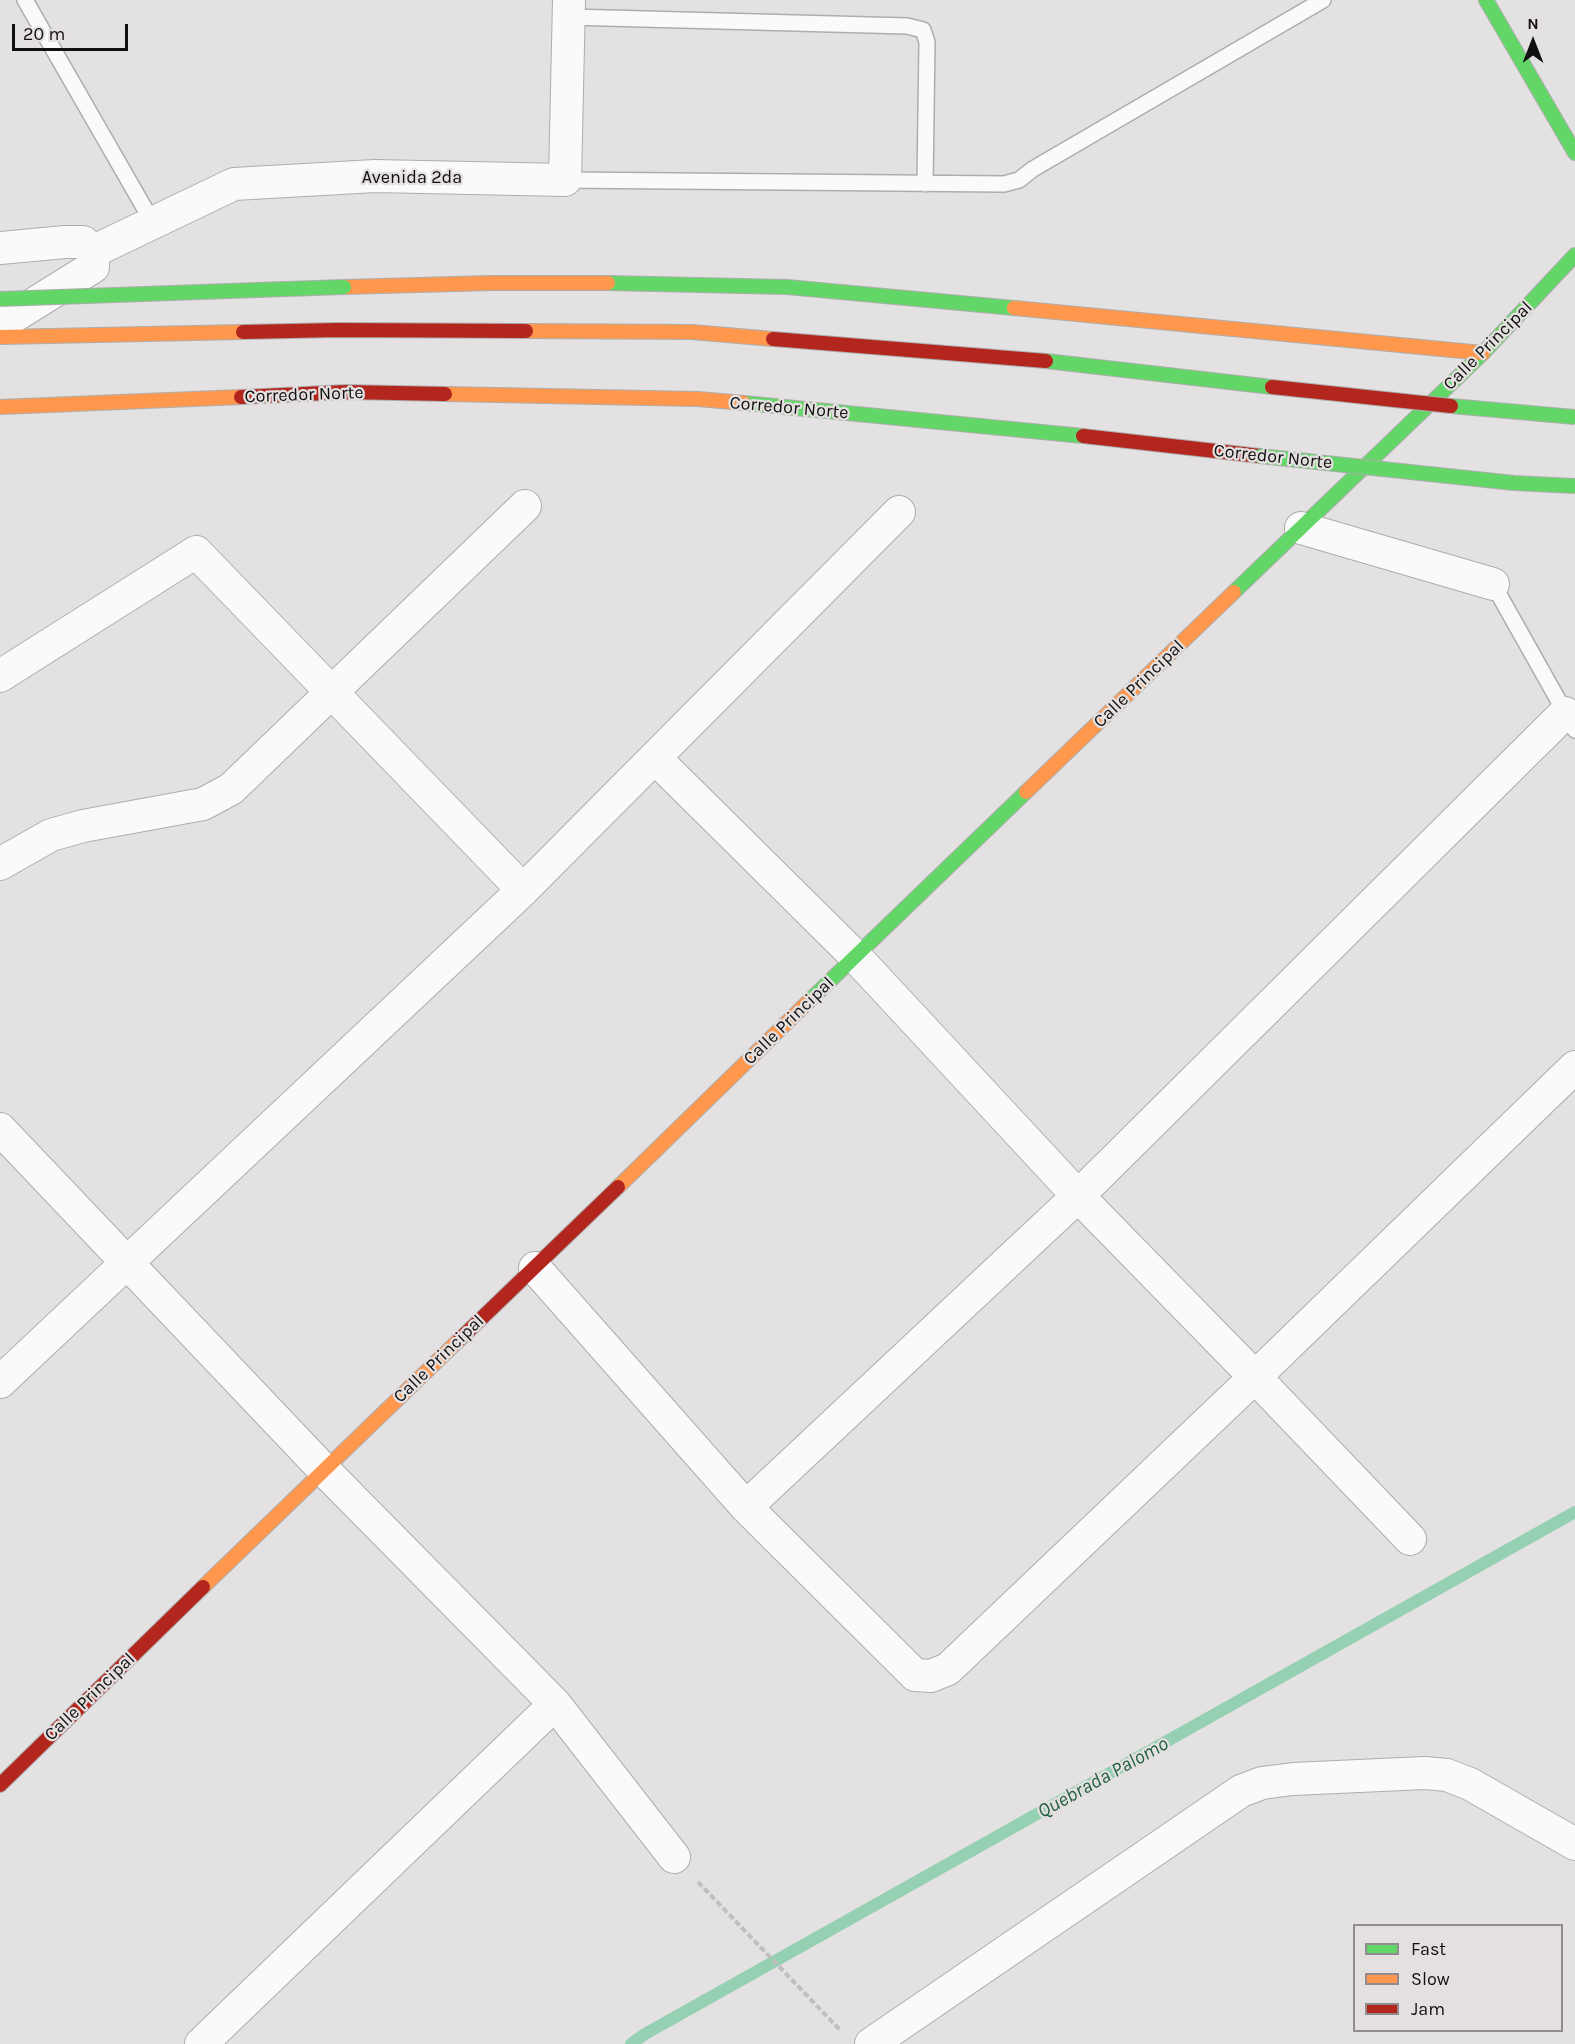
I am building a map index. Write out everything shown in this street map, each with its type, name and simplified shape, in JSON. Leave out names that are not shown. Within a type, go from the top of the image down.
[{"type":"main road","points":[[1486,0],[1575,153]]},
{"type":"main road","name":"Calle Principal","points":[[0,1785],[323,1469],[535,1268],[855,956],[1483,353],[1575,255]]},
{"type":"main road","points":[[0,299],[492,284],[787,287],[1483,353]]},
{"type":"main road","points":[[0,337],[338,330],[692,332],[1029,359],[1272,387],[1575,417]]},
{"type":"main road","name":"Corredor Norte","points":[[0,407],[346,392],[698,399],[1021,429],[1514,483],[1575,486]]},
{"type":"street","points":[[565,180],[569,8]]},
{"type":"street","name":"Avenida 2da","points":[[94,251],[234,184],[375,177],[565,180]]},
{"type":"street","points":[[0,248],[65,242],[83,243],[94,251],[93,267],[0,325]]},
{"type":"street","points":[[0,864],[51,835],[203,804],[231,789],[525,506]]},
{"type":"street","points":[[0,1382],[523,890],[898,512]]},
{"type":"street","points":[[1301,528],[1493,584]]},
{"type":"street","points":[[0,676],[196,552],[523,890]]},
{"type":"street","points":[[746,1507],[1077,1196],[1570,722]]},
{"type":"street","points":[[655,758],[855,956],[1077,1196],[1410,1539]]},
{"type":"street","points":[[535,1268],[746,1507],[915,1675],[931,1676],[948,1669],[1255,1377],[1575,1067]]},
{"type":"street","points":[[0,1129],[323,1469],[555,1704],[674,1857]]},
{"type":"street","points":[[201,2044],[555,1704]]},
{"type":"street","points":[[873,2040],[1241,1791],[1262,1783],[1293,1779],[1414,1773],[1447,1775],[1470,1784],[1575,1844]]},
{"type":"lane","points":[[25,0],[153,223]]},
{"type":"lane","points":[[565,180],[1004,183],[1019,180],[1043,163],[1323,0]]},
{"type":"lane","points":[[569,8],[908,26],[923,30],[927,42],[925,183]]},
{"type":"lane","points":[[1493,584],[1570,722]]},
{"type":"path","points":[[674,1857],[873,2040]]},
{"type":"waterway","name":"Quebrada Palomo","points":[[631,2044],[645,2034],[1575,1512]]},
{"type":"traffic: fast","points":[[1486,0],[1575,153]]},
{"type":"traffic: fast","points":[[1234,592],[1483,353],[1575,255]]},
{"type":"traffic: fast","points":[[608,283],[787,287],[1014,308]]},
{"type":"traffic: fast","points":[[0,299],[344,287]]},
{"type":"traffic: fast","points":[[1046,361],[1272,387]]},
{"type":"traffic: fast","points":[[744,403],[1083,436]]},
{"type":"traffic: fast","points":[[1451,406],[1575,417]]},
{"type":"traffic: fast","points":[[1260,456],[1514,483],[1575,486]]},
{"type":"traffic: fast","points":[[809,1001],[1026,792]]},
{"type":"traffic: slow","points":[[344,287],[608,283]]},
{"type":"traffic: slow","points":[[1014,308],[1483,353]]},
{"type":"traffic: slow","points":[[526,331],[692,332],[773,339]]},
{"type":"traffic: slow","points":[[0,337],[243,332]]},
{"type":"traffic: slow","points":[[445,394],[698,399],[744,403]]},
{"type":"traffic: slow","points":[[0,407],[241,397]]},
{"type":"traffic: slow","points":[[1026,792],[1234,592]]},
{"type":"traffic: slow","points":[[618,1187],[809,1001]]},
{"type":"traffic: slow","points":[[203,1587],[460,1339]]},
{"type":"traffic: jam","points":[[243,332],[526,331]]},
{"type":"traffic: jam","points":[[773,339],[1046,361]]},
{"type":"traffic: jam","points":[[1272,387],[1451,406]]},
{"type":"traffic: jam","points":[[241,397],[346,392],[445,394]]},
{"type":"traffic: jam","points":[[1083,436],[1260,456]]},
{"type":"traffic: jam","points":[[460,1339],[618,1187]]},
{"type":"traffic: jam","points":[[0,1785],[203,1587]]}]
